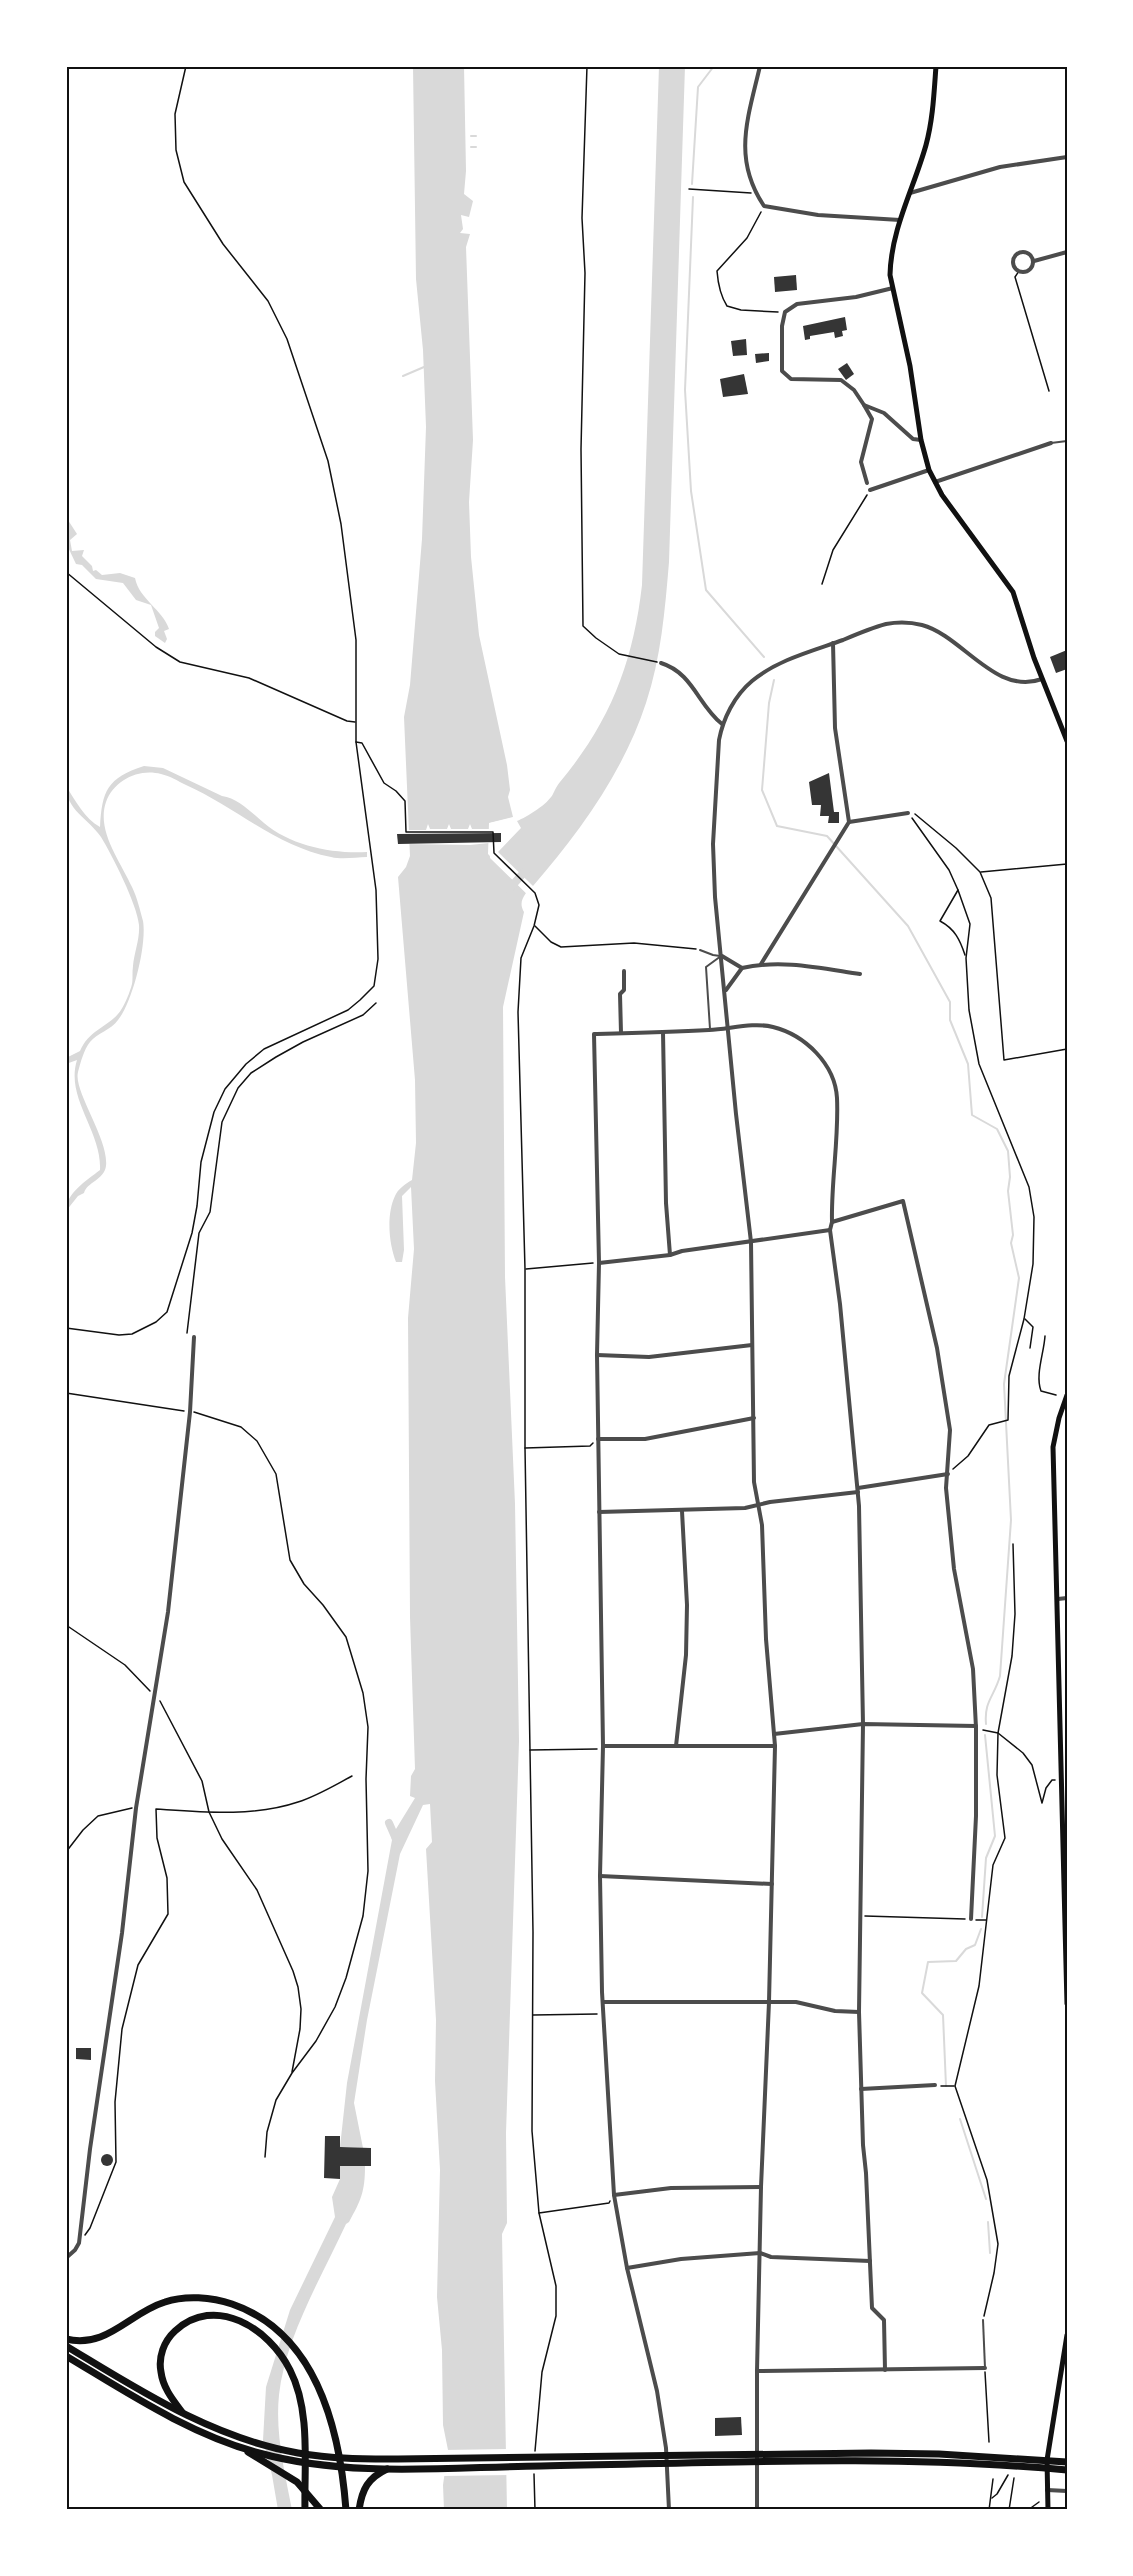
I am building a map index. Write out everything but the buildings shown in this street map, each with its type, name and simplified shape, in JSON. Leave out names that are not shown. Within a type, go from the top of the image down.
[{"type":"highway","points":[[66,2339],[91,2341],[103,2337],[147,2309],[182,2298],[223,2301],[264,2319],[284,2334],[321,2390],[330,2416],[339,2458],[346,2510]]},
{"type":"highway","points":[[183,2414],[166,2388],[161,2373],[160,2359],[164,2345],[172,2334],[182,2324],[207,2315],[220,2314],[242,2321],[258,2332],[276,2349],[290,2369],[300,2401],[303,2425],[305,2510]]},
{"type":"highway","points":[[66,2346],[146,2395],[223,2432],[256,2443],[296,2452],[346,2458],[939,2454],[1067,2462]]},
{"type":"highway","points":[[66,2356],[141,2402],[180,2422],[244,2448],[297,2482],[321,2510]]},
{"type":"highway","points":[[258,2457],[348,2467],[390,2468],[939,2463],[1047,2468],[1067,2472]]},
{"type":"highway","points":[[1035,2459],[1067,2457]]},
{"type":"highway","points":[[359,2510],[362,2491],[369,2480],[390,2468]]},
{"type":"main road","points":[[936,66],[930,126],[900,220],[891,260],[893,288],[910,366],[921,440],[934,482],[1013,592],[1042,679],[1066,737]]},
{"type":"main road","points":[[1067,1395],[1053,1447],[1067,2004]]},
{"type":"main road","points":[[1048,2510],[1046,2488],[1051,2433],[1067,2335]]},
{"type":"street","points":[[760,66],[746,130],[745,161],[756,193],[764,206],[818,215],[900,220]]},
{"type":"street","points":[[910,194],[992,168],[1067,157]]},
{"type":"street","points":[[1019,252],[1028,253],[1034,261],[1030,270],[1019,271],[1013,263],[1014,257],[1019,252]]},
{"type":"street","points":[[1034,261],[1067,252]]},
{"type":"street","points":[[867,483],[861,462],[872,419],[854,390],[841,380],[791,379],[782,371],[782,326],[785,312],[797,304],[856,297],[893,288]]},
{"type":"street","points":[[864,405],[884,413],[913,439],[921,440]]},
{"type":"street","points":[[934,482],[1052,443]]},
{"type":"street","points":[[870,490],[929,470]]},
{"type":"street","points":[[757,2510],[761,2187],[769,2002],[775,1746],[766,1639],[762,1525],[754,1482],[751,1242],[736,1114],[713,844],[719,740],[722,724],[741,692],[751,682],[780,664],[887,624],[911,623],[925,626],[947,635],[983,664],[1010,679],[1026,683],[1042,679]]},
{"type":"street","points":[[761,964],[849,822],[836,728],[833,643]]},
{"type":"street","points":[[661,663],[676,669],[686,678],[706,709],[722,724]]},
{"type":"street","points":[[849,822],[908,813]]},
{"type":"street","points":[[722,956],[742,968]]},
{"type":"street","points":[[725,991],[742,968],[761,964],[778,962],[860,974]]},
{"type":"street","points":[[621,1033],[620,994],[624,990],[624,971]]},
{"type":"street","points":[[669,2510],[668,2464],[657,2391],[627,2268],[614,2195],[602,1992],[600,1876],[603,1746],[597,1354],[600,1263],[594,1034],[729,1029],[757,1025],[772,1027],[788,1032],[803,1041],[825,1064],[837,1096],[830,1230],[840,1304],[858,1490],[863,1724],[859,2012],[861,2089],[872,2308],[884,2320],[885,2370]]},
{"type":"street","points":[[663,1032],[666,1203],[670,1255]]},
{"type":"street","points":[[832,1222],[903,1201],[937,1348],[950,1430],[946,1488],[954,1569],[970,1649],[976,1727],[976,1816],[971,1920]]},
{"type":"street","points":[[600,1263],[670,1255],[682,1251],[830,1230]]},
{"type":"street","points":[[66,2258],[79,2243],[90,2149],[122,1933],[136,1808],[156,1697],[190,1412],[194,1337]]},
{"type":"street","points":[[597,1354],[649,1357],[752,1345]]},
{"type":"street","points":[[598,1438],[645,1439],[754,1418]]},
{"type":"street","points":[[599,1512],[745,1508],[948,1474]]},
{"type":"street","points":[[676,1746],[686,1655],[687,1605],[682,1511]]},
{"type":"street","points":[[1058,1599],[1067,1598]]},
{"type":"street","points":[[774,1734],[863,1724],[976,1727]]},
{"type":"street","points":[[603,1746],[775,1746]]},
{"type":"street","points":[[600,1876],[772,1884]]},
{"type":"street","points":[[604,2002],[796,2002],[835,2011],[859,2012]]},
{"type":"street","points":[[861,2089],[935,2085]]},
{"type":"street","points":[[614,2195],[671,2188],[761,2187]]},
{"type":"street","points":[[627,2268],[681,2259],[760,2253],[771,2257],[870,2261]]},
{"type":"street","points":[[757,2371],[985,2368]]},
{"type":"street","points":[[1046,2488],[1067,2490]]},
{"type":"lane","points":[[1052,443],[1067,441]]},
{"type":"lane","points":[[700,950],[722,956]]},
{"type":"lane","points":[[710,1030],[706,968],[722,956]]},
{"type":"lane","points":[[983,2320],[985,2368]]},
{"type":"path","points":[[66,1329],[119,1335],[132,1334],[156,1322],[167,1312],[192,1233],[201,1162],[214,1112],[225,1089],[246,1064],[264,1049],[348,1010],[374,986],[378,959],[370,841],[356,742],[357,660],[351,592],[341,524],[328,460],[287,339],[273,310],[223,244],[184,182],[176,150],[175,114],[186,66]]},
{"type":"path","points":[[587,66],[582,218],[585,273],[581,449],[583,626],[619,654],[661,663]]},
{"type":"path","points":[[689,189],[756,193]]},
{"type":"path","points":[[764,206],[747,238],[717,271],[718,283],[722,298],[728,306],[741,310],[785,312]]},
{"type":"path","points":[[1019,271],[1015,277],[1049,391]]},
{"type":"path","points":[[822,584],[838,540],[870,490]]},
{"type":"path","points":[[66,572],[156,647],[180,662],[249,678],[347,721],[356,722]]},
{"type":"path","points":[[356,742],[362,743],[384,783],[405,801],[406,832],[493,832],[494,853],[535,893],[539,905],[534,926],[521,957],[518,1012],[525,1269],[525,1448],[533,2015],[532,2131],[539,2213],[556,2286],[556,2316],[542,2372],[535,2451]]},
{"type":"path","points":[[908,813],[918,814],[980,872],[991,898],[1004,1060],[1067,1049]]},
{"type":"path","points":[[908,813],[949,870],[970,924],[966,958],[969,1010],[979,1064],[1029,1187],[1034,1217],[1035,1244],[1024,1319],[1009,1376],[1008,1420],[989,1425],[968,1456],[948,1474]]},
{"type":"path","points":[[980,872],[1067,864]]},
{"type":"path","points":[[957,890],[940,921],[949,926],[960,940],[966,958]]},
{"type":"path","points":[[534,926],[550,942],[561,946],[634,943],[700,950]]},
{"type":"path","points":[[187,1333],[199,1233],[210,1212],[222,1122],[237,1088],[251,1073],[276,1057],[363,1015],[376,1003]]},
{"type":"path","points":[[525,1269],[600,1263]]},
{"type":"path","points":[[1024,1319],[1033,1327],[1030,1348]]},
{"type":"path","points":[[1045,1336],[1038,1378],[1041,1391],[1056,1395]]},
{"type":"path","points":[[66,1393],[204,1414],[241,1427],[256,1441],[276,1474],[290,1560],[304,1584],[323,1605],[346,1637],[363,1693],[368,1727],[367,1888],[346,1978],[328,2021],[276,2100],[267,2132],[266,2157]]},
{"type":"path","points":[[525,1448],[590,1446],[598,1438]]},
{"type":"path","points":[[983,2320],[998,2244],[987,2180],[955,2086],[979,1986],[993,1865],[1005,1838],[997,1775],[998,1732],[1012,1656],[1015,1624],[1013,1544]]},
{"type":"path","points":[[66,1625],[124,1665],[162,1703],[202,1781],[209,1812],[222,1839],[257,1890],[293,1971],[298,1988],[301,2009],[300,2029],[292,2073]]},
{"type":"path","points":[[976,1727],[998,1732],[1023,1753],[1032,1765],[1042,1803],[1046,1788],[1052,1780],[1055,1780]]},
{"type":"path","points":[[530,1750],[596,1750],[603,1746]]},
{"type":"path","points":[[79,2243],[90,2228],[116,2162],[115,2102],[122,2029],[138,1965],[168,1914],[167,1878],[157,1838],[156,1809],[209,1812],[286,1806],[300,1802],[352,1776]]},
{"type":"path","points":[[66,1852],[83,1830],[98,1816],[119,1809],[136,1808]]},
{"type":"path","points":[[861,1916],[986,1920]]},
{"type":"path","points":[[533,2015],[601,2014],[604,2002]]},
{"type":"path","points":[[935,2085],[955,2086]]},
{"type":"path","points":[[539,2213],[609,2203],[614,2195]]},
{"type":"path","points":[[985,2368],[989,2442]]},
{"type":"path","points":[[534,2470],[535,2510]]},
{"type":"path","points":[[991,2498],[997,2494],[1008,2475]]},
{"type":"path","points":[[989,2510],[993,2478]]},
{"type":"path","points":[[1009,2510],[1014,2478]]},
{"type":"path","points":[[1028,2510],[1039,2502]]},
{"type":"shaded area","points":[[413,66],[464,66],[466,171],[464,194],[473,201],[469,217],[461,215],[463,229],[460,233],[470,234],[466,247],[473,440],[469,502],[471,557],[479,635],[507,765],[510,790],[508,797],[513,817],[489,823],[488,854],[526,893],[523,898],[524,912],[503,1007],[505,1277],[515,1504],[519,1741],[506,2133],[507,2223],[502,2234],[507,2510],[444,2510],[443,2485],[448,2450],[443,2425],[442,2350],[437,2297],[440,2170],[435,2081],[436,2020],[426,1849],[432,1842],[430,1804],[423,1805],[400,1854],[367,2020],[354,2103],[363,2148],[340,2147],[347,2083],[392,1840],[390,1832],[396,1829],[415,1798],[410,1796],[411,1776],[415,1769],[410,1617],[408,1318],[414,1249],[411,1187],[402,1196],[404,1250],[402,1262],[396,1262],[390,1229],[390,1212],[395,1196],[412,1180],[416,1143],[415,1080],[398,877],[406,867],[410,856],[404,717],[410,685],[422,539],[426,427],[423,350],[416,279]]},
{"type":"shaded area","points":[[659,66],[685,66],[669,562],[662,634],[646,703],[626,753],[583,823],[533,886],[498,852],[521,828],[517,821],[547,802],[593,737],[606,714],[625,666],[638,613],[642,585]]},
{"type":"shaded area","points":[[66,517],[77,534],[70,540],[72,551],[84,550],[82,556],[92,566],[93,571],[96,570],[102,575],[120,573],[135,578],[141,592],[166,622],[169,629],[164,631],[167,639],[165,643],[155,636],[159,628],[151,605],[136,600],[123,583],[96,579],[82,565],[76,564],[66,543],[69,534]]},
{"type":"shaded area","points":[[144,766],[163,768],[228,797],[244,806],[275,831],[299,843],[340,852],[367,852],[367,857],[336,858],[293,845],[204,794],[164,775],[136,774],[115,788],[106,802],[104,824],[111,846],[137,899],[143,921],[143,944],[138,972],[124,1011],[115,1023],[90,1042],[80,1065],[78,1080],[102,1143],[106,1166],[102,1175],[78,1196],[66,1211],[73,1193],[100,1170],[96,1142],[76,1088],[77,1060],[66,1064],[66,1058],[80,1051],[89,1037],[116,1016],[123,1007],[132,984],[139,925],[134,905],[117,867],[101,837],[70,802],[66,786],[85,814],[100,827],[105,795],[114,781]]},
{"type":"shaded area","points":[[340,2166],[365,2166],[362,2196],[306,2308],[283,2373],[279,2395],[278,2424],[292,2510],[278,2510],[263,2440],[266,2387],[290,2310],[335,2217],[332,2197],[340,2179]]},
{"type":"pier","points":[[515,817],[516,821],[492,825],[492,853],[528,891],[526,893],[490,858],[489,843],[407,844],[406,830],[426,830],[428,824],[430,829],[447,829],[449,824],[451,829],[468,829],[470,824],[472,829],[489,829],[490,823]]},
{"type":"pier","points":[[509,2449],[510,2475],[441,2476],[444,2450]]},
{"type":"waterway","points":[[692,184],[698,87],[714,66]]},
{"type":"waterway","points":[[471,136],[476,136]]},
{"type":"waterway","points":[[471,147],[476,147]]},
{"type":"waterway","points":[[693,197],[685,390],[691,491],[706,590],[764,657]]},
{"type":"waterway","points":[[403,376],[424,367]]},
{"type":"waterway","points":[[774,680],[769,703],[762,790],[777,826],[827,836],[908,926],[950,1002],[950,1020],[968,1064],[972,1115],[997,1129],[1008,1151],[1010,1177],[1008,1191],[1013,1235],[1011,1243],[1019,1278],[1004,1384],[1011,1520],[1000,1676],[988,1704],[986,1724]]},
{"type":"waterway","points":[[509,889],[527,869]]},
{"type":"waterway","points":[[982,1917],[986,1858],[995,1836],[985,1735]]},
{"type":"waterway","points":[[389,1823],[396,1839]]},
{"type":"waterway","points":[[946,2086],[943,2015],[922,1993],[928,1962],[956,1961],[966,1949],[975,1945],[981,1929]]},
{"type":"waterway","points":[[960,2119],[986,2199]]},
{"type":"waterway","points":[[988,2222],[990,2253]]}]
